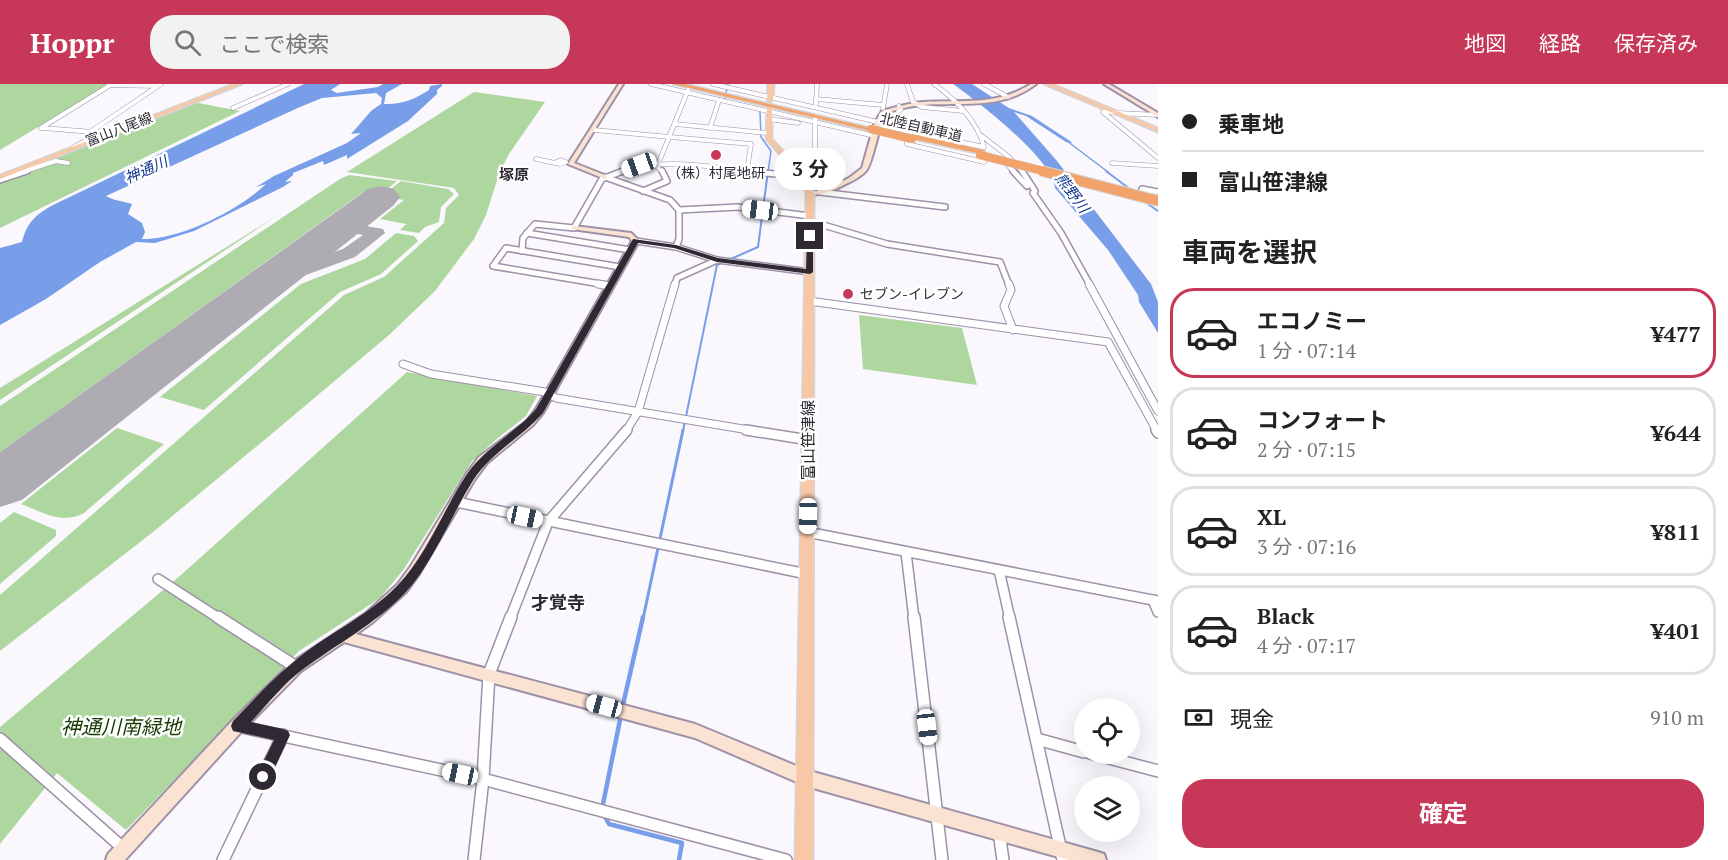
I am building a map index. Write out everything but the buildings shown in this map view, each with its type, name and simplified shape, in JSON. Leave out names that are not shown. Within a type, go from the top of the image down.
[{"type":"highway","name":"北陸自動車道","points":[[676,84],[875,129],[1158,200]]},
{"type":"highway","name":"北陸自動車道","points":[[688,89],[875,129]]},
{"type":"main road","name":"富山八尾線","points":[[0,178],[238,84]]},
{"type":"main road","points":[[767,133],[771,84]]},
{"type":"main road","points":[[1047,84],[1158,130]]},
{"type":"main road","name":"富山笹津線","points":[[767,133],[774,146],[815,192],[810,218],[804,860]]},
{"type":"street","points":[[233,108],[288,84]]},
{"type":"street","points":[[568,163],[594,130],[604,114],[603,110],[621,84]]},
{"type":"street","points":[[651,84],[688,89],[719,100],[769,107],[816,109],[875,129]]},
{"type":"street","points":[[712,84],[769,107],[816,122],[925,133],[984,147],[983,139]]},
{"type":"street","points":[[816,109],[817,84]]},
{"type":"street","points":[[815,192],[827,191],[865,169],[875,129],[884,112],[887,84]]},
{"type":"street","points":[[906,84],[911,90],[914,102],[922,107],[963,111]]},
{"type":"street","points":[[934,84],[956,103],[988,143],[990,148],[983,155]]},
{"type":"street","points":[[984,84],[1007,97]]},
{"type":"street","points":[[884,112],[899,106],[1007,97],[1034,84]]},
{"type":"street","points":[[1106,84],[1158,115]]},
{"type":"street","points":[[100,133],[41,128],[111,85],[160,85]]},
{"type":"street","points":[[90,132],[160,85]]},
{"type":"street","points":[[643,191],[666,181],[663,172],[657,167],[688,89]]},
{"type":"street","points":[[816,99],[883,105]]},
{"type":"street","points":[[710,128],[719,100]]},
{"type":"street","points":[[899,106],[901,109],[898,112],[903,131],[910,138]]},
{"type":"street","points":[[1158,115],[1102,112],[1158,158]]},
{"type":"street","points":[[74,147],[100,133],[137,122]]},
{"type":"street","points":[[574,228],[602,179],[639,165],[659,163],[802,175],[815,171],[816,122]]},
{"type":"street","points":[[675,124],[767,133]]},
{"type":"street","points":[[594,130],[751,144],[747,171]]},
{"type":"street","points":[[983,139],[997,148],[1002,159],[1033,193],[1061,232],[1158,411]]},
{"type":"street","points":[[536,159],[556,162],[563,160],[670,200],[679,210],[679,239],[676,247]]},
{"type":"street","points":[[0,178],[56,160],[68,163]]},
{"type":"street","points":[[1112,163],[1158,166]]},
{"type":"street","points":[[1158,192],[1142,189],[1158,200]]},
{"type":"street","points":[[815,192],[945,207]]},
{"type":"street","points":[[679,210],[738,207],[810,218],[886,244],[1000,262],[1011,290],[1004,306],[1013,330]]},
{"type":"street","points":[[114,860],[237,726],[296,667],[375,613],[402,588],[483,460],[530,423],[550,395],[635,238],[631,235],[535,224],[523,238],[522,251]]},
{"type":"street","points":[[527,233],[633,245],[676,247],[717,260],[810,272]]},
{"type":"street","points":[[610,286],[494,266],[506,248],[620,267]]},
{"type":"street","points":[[474,860],[483,779],[489,674],[548,522],[631,425],[638,412],[677,278],[717,260]]},
{"type":"street","points":[[809,301],[1108,342],[1158,433]]},
{"type":"street","points":[[403,364],[431,374],[550,395],[556,398],[808,440]]},
{"type":"street","points":[[456,502],[807,574]]},
{"type":"street","points":[[807,532],[1155,600],[1158,612]]},
{"type":"street","points":[[906,552],[942,860]]},
{"type":"street","points":[[999,570],[1062,855]]},
{"type":"street","points":[[158,579],[296,667]]},
{"type":"street","points":[[343,636],[695,731],[806,778],[999,832],[1062,855],[1098,860]]},
{"type":"street","points":[[237,726],[483,779],[786,860]]},
{"type":"street","points":[[223,860],[283,735]]},
{"type":"street","points":[[0,738],[124,849]]},
{"type":"street","points":[[1037,740],[1074,749]]},
{"type":"street","points":[[1132,764],[1158,771]]},
{"type":"street","points":[[999,832],[1003,860]]},
{"type":"green space","points":[[0,84],[109,84],[0,150]]},
{"type":"green space","points":[[474,92],[545,102],[509,154],[499,174],[486,215],[474,239],[435,291],[389,335],[280,427],[153,532],[0,651],[0,595],[344,295],[384,277],[444,223],[446,208],[459,195],[454,188],[347,172]]},
{"type":"green space","points":[[193,102],[240,111],[0,228],[0,177]]},
{"type":"green space","points":[[349,175],[397,181],[380,195],[363,192],[0,452],[0,406]]},
{"type":"green space","points":[[401,181],[448,189],[454,194],[441,207],[439,222],[425,227],[419,233],[400,230],[406,224],[380,219],[404,200],[382,196]]},
{"type":"green space","points":[[278,215],[0,400],[0,388]]},
{"type":"green space","points":[[396,233],[414,236],[418,241],[381,274],[340,292],[204,410],[160,397],[301,284],[365,259]]},
{"type":"green space","points":[[859,315],[962,328],[977,385],[863,369]]},
{"type":"green space","name":"神通川南緑地","points":[[407,372],[537,396],[526,416],[472,461],[404,569],[380,598],[299,651],[126,830],[57,773],[0,844],[0,727],[181,575]]},
{"type":"green space","points":[[117,428],[164,444],[84,513],[60,518],[21,504]]},
{"type":"green space","points":[[14,512],[56,530],[56,536],[0,584],[0,523]]},
{"type":"water","name":"神通川","points":[[304,84],[340,84],[331,90],[337,93],[378,87],[383,84],[402,84],[386,93],[384,104],[390,104],[413,99],[429,90],[430,86],[442,84],[437,94],[408,121],[347,159],[347,155],[324,165],[323,161],[293,173],[285,182],[292,181],[283,187],[194,231],[155,243],[136,242],[0,325],[0,248],[22,242],[32,221],[51,206]],"holes":[[[376,93],[382,98],[381,104],[372,110],[351,134],[361,133],[347,143],[274,176],[256,187],[266,184],[241,204],[191,229],[157,238],[142,239],[145,232],[142,223],[128,214],[132,204],[106,196],[322,98]]]},
{"type":"water","name":"熊野川","points":[[953,84],[972,84],[1009,108],[1032,116],[1073,143],[1066,142],[1026,116],[1014,112],[1057,161],[1151,284],[1158,302],[1158,333],[1139,302],[1138,295],[1108,250],[1055,188],[1042,162],[979,103]]},
{"type":"waterway","points":[[724,102],[728,84]]},
{"type":"waterway","points":[[760,111],[761,137],[771,151],[768,172]]},
{"type":"waterway","points":[[1067,141],[1108,172]]},
{"type":"waterway","points":[[683,431],[717,265],[758,247],[768,171]]},
{"type":"waterway","points":[[1106,171],[1131,190]]},
{"type":"waterway","points":[[1145,202],[1158,211]]},
{"type":"waterway","points":[[643,619],[683,430]]},
{"type":"waterway","points":[[622,709],[643,617]]},
{"type":"waterway","points":[[602,809],[621,715]]},
{"type":"waterway","points":[[604,815],[609,824],[682,843],[679,860]]},
{"type":"taxiway","points":[[269,282],[349,253],[377,233],[342,227]]},
{"type":"runway","points":[[0,484],[381,197]]},
{"type":"place","name":"（株）村尾地研","points":[[716,155]]},
{"type":"place","name":"セブン-イレブン","points":[[848,294]]},
{"type":"district","name":"塚原","points":[[514,175]]},
{"type":"district","name":"才覚寺","points":[[558,603]]},
{"type":"route","points":[[263,777],[283,735],[237,726],[296,667],[369,618],[402,588],[483,460],[530,423],[540,411],[636,241],[676,247],[717,260],[810,272],[810,236]]}]
